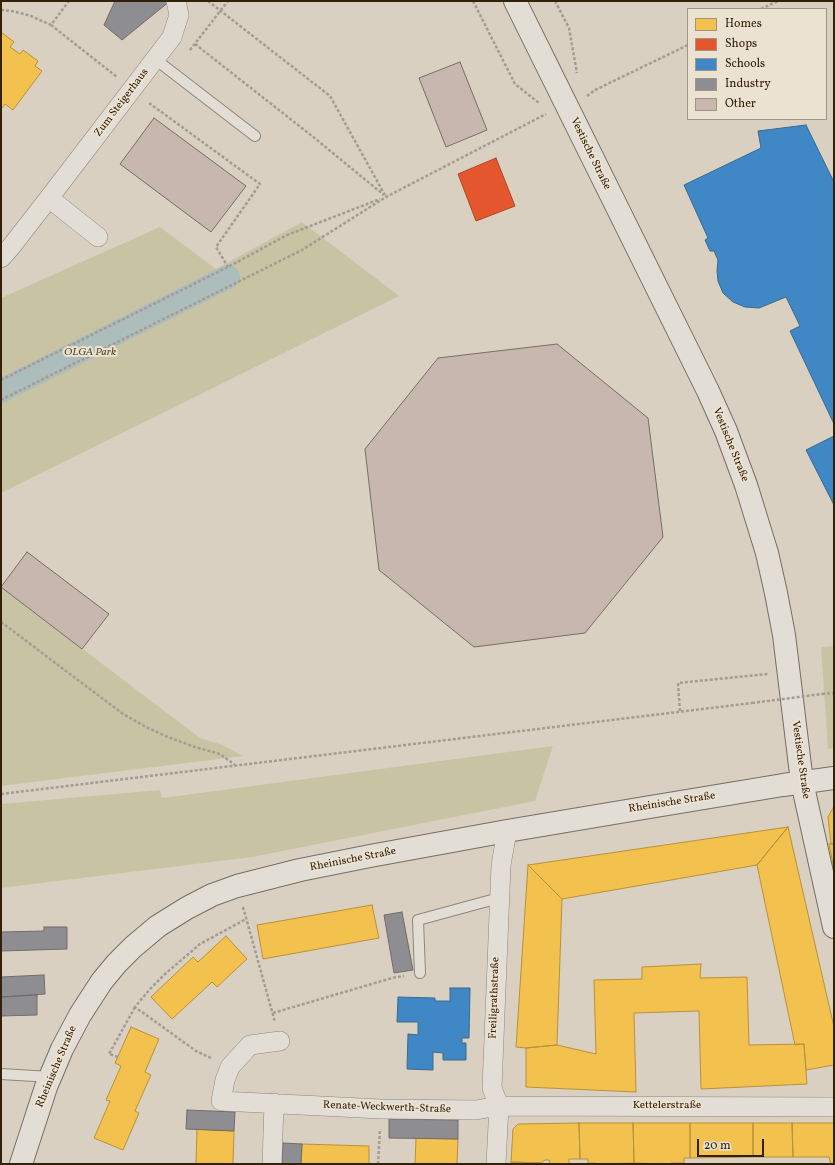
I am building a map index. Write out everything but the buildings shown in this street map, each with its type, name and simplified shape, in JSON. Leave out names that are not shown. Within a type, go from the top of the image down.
[{"type":"street","name":"Zum Steigerhaus","points":[[1,258],[49,198],[172,37],[178,15],[176,1]]},
{"type":"street","name":"Vestische Straße","points":[[515,1],[708,391],[726,431],[746,485],[767,553],[778,600],[784,635],[802,782],[834,927]]},
{"type":"street","points":[[49,198],[98,237]]},
{"type":"street","name":"Rheinische Straße","points":[[21,1164],[62,1049],[80,1015],[102,982],[117,963],[144,937],[167,919],[212,895],[237,886],[300,870],[507,831],[834,778]]},
{"type":"street","name":"Freiligrathstraße","points":[[496,1164],[499,1106],[492,1088],[500,865],[507,831]]},
{"type":"street","name":"Renate-Weckwerth-Straße","points":[[280,1041],[250,1045],[230,1067],[225,1080],[221,1100],[381,1109],[476,1110],[499,1106]]},
{"type":"street","points":[[272,1164],[274,1103]]},
{"type":"street","name":"Kettelerstraße","points":[[499,1106],[834,1107]]},
{"type":"lane","points":[[155,59],[255,136]]},
{"type":"lane","points":[[420,973],[418,920],[499,898]]},
{"type":"lane","points":[[1,1074],[51,1077]]},
{"type":"path","points":[[51,26],[69,1]]},
{"type":"path","points":[[208,1],[330,96],[386,197]]},
{"type":"path","points":[[187,55],[228,1]]},
{"type":"path","points":[[473,1],[515,84],[537,101],[546,114]]},
{"type":"path","points":[[763,8],[778,1]]},
{"type":"path","points":[[1,10],[31,16],[51,26],[114,74],[132,90],[260,184],[216,247],[228,267]]},
{"type":"path","points":[[195,44],[312,136],[386,197]]},
{"type":"path","points":[[1,400],[302,250],[386,197],[546,114],[585,97],[595,90],[687,45]]},
{"type":"path","points":[[1,380],[228,267],[288,235],[386,197]]},
{"type":"path","points":[[1,622],[123,714],[168,737],[194,747],[220,754],[235,766]]},
{"type":"path","points":[[680,711],[678,683],[768,674],[767,668]]},
{"type":"path","points":[[1,794],[834,692]]},
{"type":"path","points":[[772,697],[773,704]]},
{"type":"path","points":[[237,886],[280,1041]]},
{"type":"path","points":[[118,1058],[109,1054],[135,1007],[150,989],[200,944],[246,919]]},
{"type":"path","points":[[273,1013],[392,978],[420,973]]},
{"type":"path","points":[[135,1007],[196,1051],[230,1067]]},
{"type":"path","points":[[378,1164],[381,1109]]},
{"type":"green space","name":"OLGA Park","points":[[302,222],[399,296],[1,493],[1,298],[160,227],[216,269]]},
{"type":"green space","points":[[1,587],[200,738],[222,745],[243,756],[1,786]]},
{"type":"green space","points":[[834,646],[834,748],[828,749],[821,647]]},
{"type":"green space","points":[[553,746],[535,801],[252,857],[1,888],[1,804],[160,790],[162,798]]},
{"type":"waterway","points":[[1,391],[228,277]]}]
